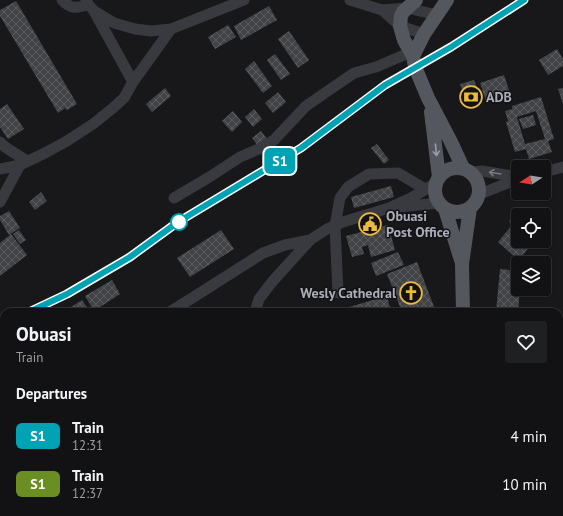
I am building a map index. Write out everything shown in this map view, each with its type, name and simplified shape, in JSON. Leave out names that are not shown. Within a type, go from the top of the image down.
[{"type":"main road","points":[[412,54],[447,0]]},
{"type":"main road","points":[[411,4],[401,16],[400,26],[404,40],[412,54],[415,68],[428,98],[467,170],[476,177],[480,188],[478,200],[465,211],[452,211],[442,206]]},
{"type":"main road","points":[[428,98],[432,120],[433,183],[436,197],[442,206],[462,264]]},
{"type":"main road","points":[[433,183],[443,172],[449,169],[456,167],[467,170]]},
{"type":"main road","points":[[463,308],[462,264],[470,208]]},
{"type":"street","points":[[62,0],[71,7],[90,5],[114,23],[135,30],[151,31],[171,29],[244,0]]},
{"type":"street","points":[[350,0],[382,10],[400,26],[424,34]]},
{"type":"street","points":[[382,10],[411,4],[436,15]]},
{"type":"street","points":[[90,5],[133,82]]},
{"type":"street","points":[[0,169],[23,163],[67,141],[93,124],[113,108],[124,98],[133,82],[171,29]]},
{"type":"street","points":[[174,198],[240,157],[261,148],[274,140],[306,106],[354,73],[412,54]]},
{"type":"street","points":[[0,142],[23,163]]},
{"type":"street","points":[[0,202],[23,163]]},
{"type":"street","points":[[551,170],[563,167]]},
{"type":"street","points":[[467,170],[482,171],[511,177]]},
{"type":"street","points":[[338,293],[336,226],[340,198],[348,187],[369,174],[398,172],[433,183]]},
{"type":"street","points":[[480,194],[511,181]]},
{"type":"street","points":[[256,308],[258,299],[310,240],[327,229],[343,222],[389,208],[411,198],[433,183]]},
{"type":"street","points":[[389,208],[442,206]]},
{"type":"street","points":[[176,308],[263,254],[285,246],[310,240]]},
{"type":"building","points":[[16,1],[77,104],[67,110],[65,108],[58,113],[0,16],[0,10]]},
{"type":"building","points":[[269,6],[277,20],[241,40],[234,26]]},
{"type":"building","points":[[228,25],[236,37],[215,49],[208,37]]},
{"type":"building","points":[[289,31],[309,60],[298,68],[278,39]]},
{"type":"building","points":[[557,49],[563,59],[563,66],[548,75],[539,60]]},
{"type":"building","points":[[275,54],[290,74],[281,80],[267,60]]},
{"type":"building","points":[[254,61],[272,86],[263,93],[245,69]]},
{"type":"building","points":[[504,75],[510,93],[486,101],[480,83]]},
{"type":"building","points":[[474,80],[478,91],[464,95],[460,84]]},
{"type":"building","points":[[165,88],[171,96],[152,112],[146,104]]},
{"type":"building","points":[[563,88],[563,104],[558,89]]},
{"type":"building","points":[[278,92],[286,102],[273,113],[265,103]]},
{"type":"building","points":[[541,97],[554,139],[548,141],[552,152],[529,159],[526,149],[515,152],[506,122],[508,121],[505,111],[512,109],[512,106]],"holes":[[[536,111],[545,139],[525,144],[517,117]]]},
{"type":"building","points":[[7,104],[24,129],[8,139],[0,127],[0,109]]},
{"type":"building","points":[[254,109],[262,119],[253,127],[245,117]]},
{"type":"building","points":[[233,111],[242,122],[232,132],[222,121]]},
{"type":"building","points":[[533,115],[536,125],[523,129],[519,119]]},
{"type":"building","points":[[261,131],[267,139],[258,146],[252,138]]},
{"type":"building","points":[[377,144],[389,160],[384,164],[371,148]]},
{"type":"building","points":[[391,186],[394,197],[354,208],[351,197]]},
{"type":"building","points":[[41,192],[47,201],[35,210],[29,202]]},
{"type":"building","points":[[9,211],[20,228],[9,235],[0,220],[0,216]]},
{"type":"building","points":[[388,225],[395,250],[371,257],[368,245],[362,247],[364,254],[352,257],[346,236]]},
{"type":"building","points":[[511,226],[511,248],[529,248],[522,256],[514,256],[498,242]]},
{"type":"building","points":[[19,230],[26,240],[20,244],[13,234]]},
{"type":"building","points":[[221,230],[234,249],[190,277],[177,258]]},
{"type":"building","points":[[11,234],[27,255],[0,276],[0,243]]},
{"type":"building","points":[[398,252],[404,265],[376,276],[371,263]]},
{"type":"building","name":"Wesly Cathedral","points":[[417,262],[434,308],[400,308],[387,274]]},
{"type":"building","points":[[500,269],[511,270],[511,296],[519,296],[518,308],[496,308]]},
{"type":"building","points":[[112,280],[120,294],[99,308],[92,308],[85,296]]},
{"type":"building","points":[[387,296],[390,308],[349,308]]},
{"type":"building","points":[[82,300],[87,308],[69,308]]},
{"type":"railway","points":[[37,308],[67,294],[129,257],[178,222],[301,148],[385,85],[451,47],[524,0]]},
{"type":"train","name":"S1","points":[[37,308],[67,294],[130,257],[178,222],[301,148],[385,85],[451,47],[524,0]]},
{"type":"place","name":"ADB","points":[[471,97]]},
{"type":"place","name":"Obuasi Post Office","points":[[370,224]]},
{"type":"place","name":"Wesly Cathedral","points":[[411,293]]}]
